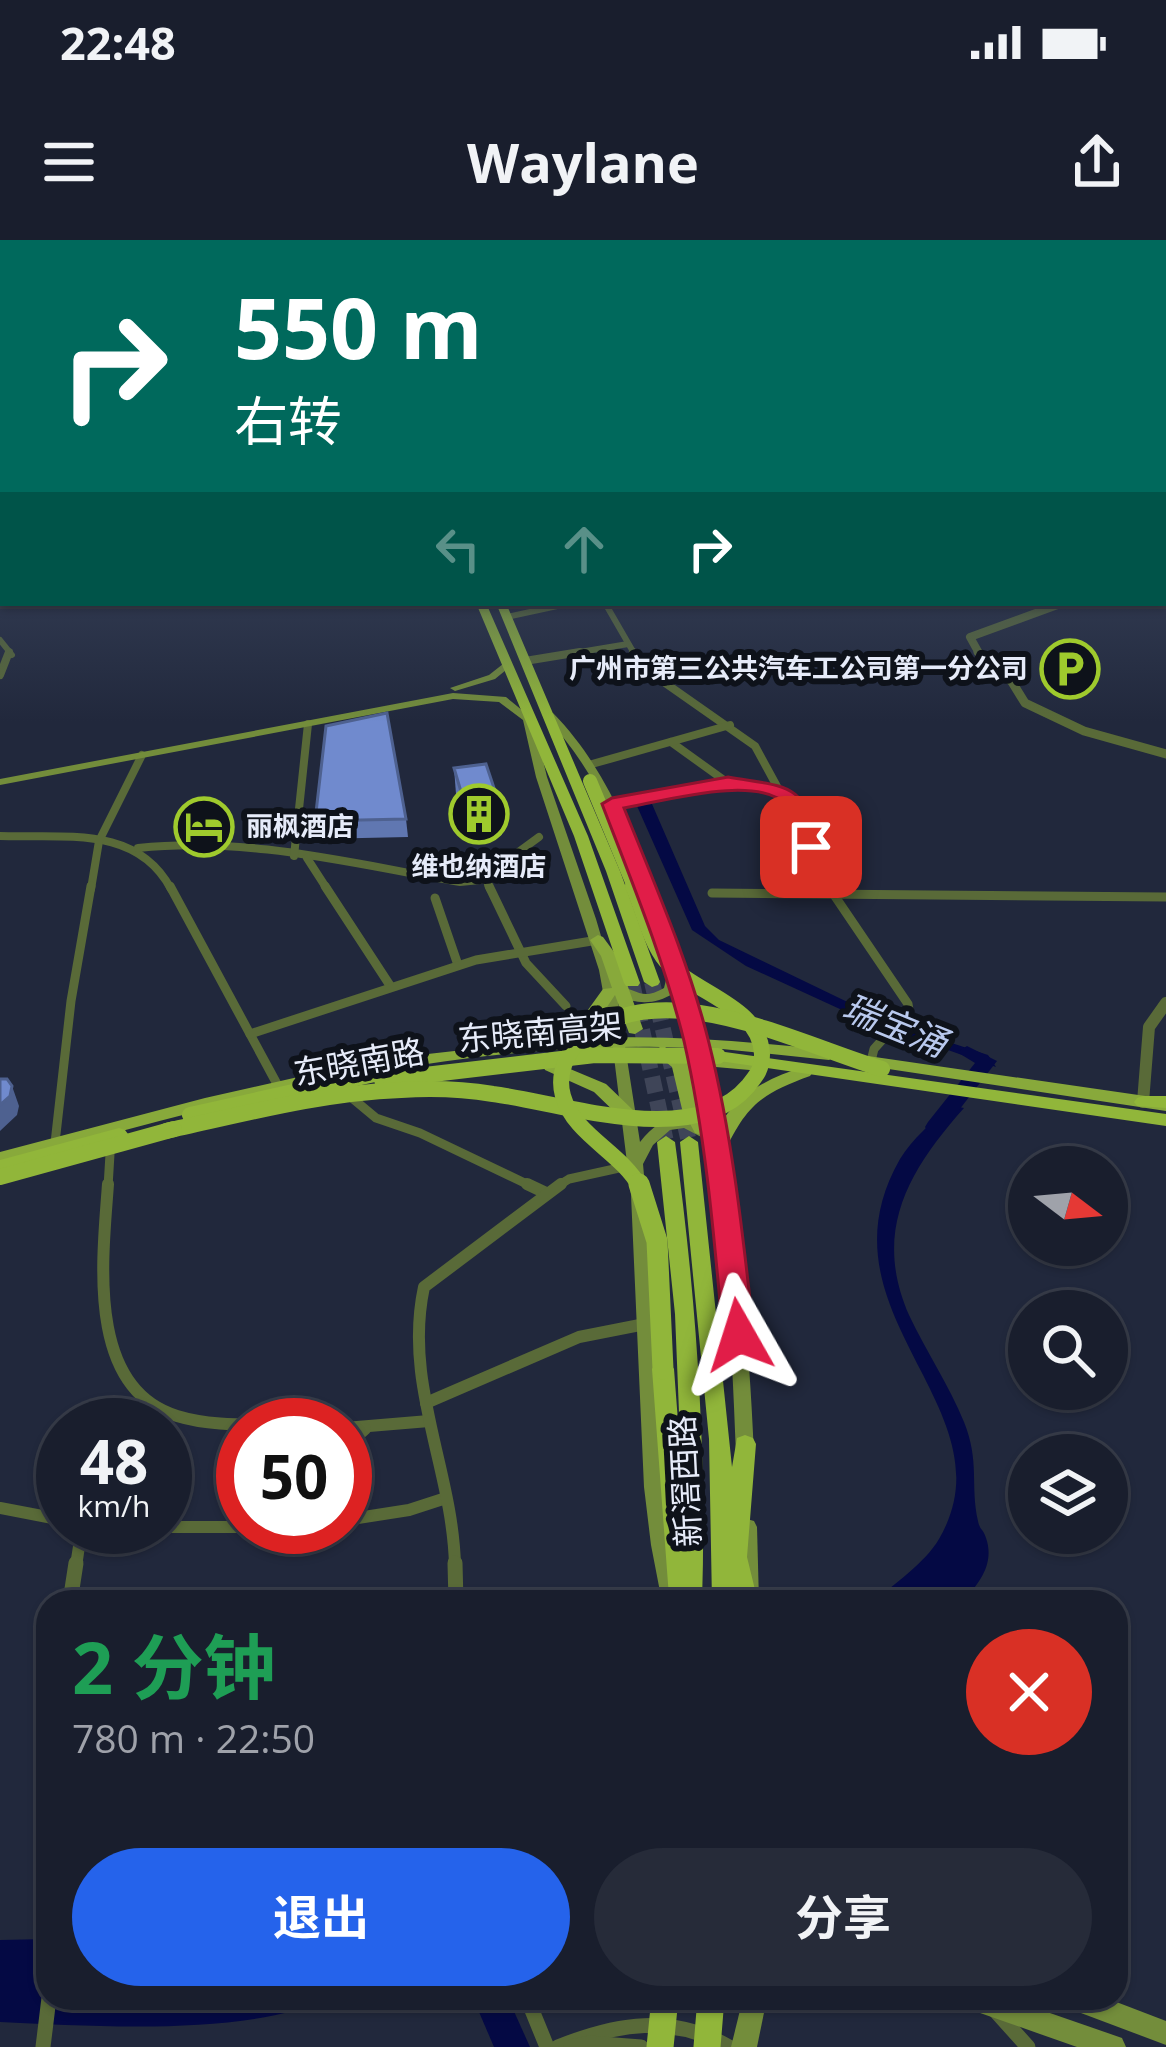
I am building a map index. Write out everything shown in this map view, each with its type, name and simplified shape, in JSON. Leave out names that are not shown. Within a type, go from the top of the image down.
[{"type":"highway","points":[[482,606],[581,836],[620,988]]},
{"type":"highway","points":[[502,606],[618,883],[652,982]]},
{"type":"highway","points":[[166,1131],[380,1090],[475,1091],[647,1118],[690,1116],[739,1096],[760,1072],[760,1038],[736,1010],[683,978],[663,958],[591,772],[549,716]]},
{"type":"highway","points":[[685,1590],[648,1201],[627,1165],[577,1121],[565,1102],[561,1074],[576,1044],[592,1030],[625,1015],[685,1008],[725,1015],[877,1065]]},
{"type":"highway","name":"东晓南高架","points":[[0,1162],[320,1082],[540,1051],[623,1045],[697,1046],[877,1065],[1166,1113]]},
{"type":"highway","name":"东晓南高架","points":[[0,1180],[166,1131],[400,1077],[633,1053],[771,1062],[1166,1113]]},
{"type":"highway","name":"新滘西路","points":[[695,1136],[726,1590]]},
{"type":"highway","name":"新滘西路","points":[[666,1142],[683,1270],[689,1363],[694,1526],[687,1590]]},
{"type":"highway","points":[[729,1590],[745,1444]]},
{"type":"highway","points":[[722,1488],[745,1590]]},
{"type":"highway","points":[[660,2047],[664,2010]]},
{"type":"highway","points":[[707,2047],[710,2010]]},
{"type":"main road","points":[[0,778],[471,684],[506,666]]},
{"type":"main road","points":[[0,778],[465,695],[502,700],[528,719],[539,771],[598,940],[643,1038],[700,1061]]},
{"type":"main road","points":[[591,772],[612,804],[675,967],[696,1039],[718,1149],[745,1444],[748,1590]]},
{"type":"main road","points":[[620,988],[632,998],[661,997],[674,983],[675,967]]},
{"type":"main road","points":[[620,988],[616,1039],[635,1166],[652,1507],[669,1590]]},
{"type":"main road","points":[[620,988],[586,1023],[550,1045],[558,1054],[551,1066],[590,1081],[628,1114]]},
{"type":"main road","points":[[686,1001],[741,1043]]},
{"type":"main road","points":[[616,1039],[677,1061],[695,1136]]},
{"type":"main road","name":"东晓南路","points":[[0,1162],[277,1084],[416,1059],[616,1039],[741,1043],[1143,1102],[1166,1113]]},
{"type":"main road","name":"东晓南路","points":[[0,1180],[346,1093],[619,1061],[700,1061],[1166,1113]]},
{"type":"main road","points":[[718,1149],[725,1124],[737,1110],[765,1088],[803,1072]]},
{"type":"main road","points":[[635,1166],[647,1137],[661,1127],[681,1123],[718,1149]]},
{"type":"main road","points":[[744,2047],[752,2010]]},
{"type":"main road","points":[[1011,2010],[1113,2047]]},
{"type":"main road","points":[[1106,2010],[1166,2033]]},
{"type":"street","points":[[507,617],[557,606]]},
{"type":"street","points":[[607,606],[649,670],[742,729],[776,769],[780,792]]},
{"type":"street","points":[[1056,606],[1004,627],[971,634],[978,652],[1012,682],[1025,703],[1045,715],[1166,754]]},
{"type":"street","points":[[0,640],[12,655],[0,675]]},
{"type":"street","points":[[526,662],[628,644]]},
{"type":"street","points":[[294,856],[308,724]]},
{"type":"street","points":[[591,772],[730,725]]},
{"type":"street","points":[[671,742],[728,783]]},
{"type":"street","points":[[55,1143],[71,1000],[99,841],[142,755]]},
{"type":"street","points":[[612,804],[728,783],[780,792],[798,804],[832,897],[908,1004],[904,1017],[874,1049],[877,1065]]},
{"type":"street","points":[[0,836],[138,848],[189,842],[460,883],[485,876],[539,837]]},
{"type":"street","points":[[138,848],[160,868],[277,1084]]},
{"type":"street","points":[[307,858],[391,987]]},
{"type":"street","points":[[485,876],[516,952],[544,989],[566,1006]]},
{"type":"street","points":[[712,893],[1166,897]]},
{"type":"street","points":[[435,898],[458,965]]},
{"type":"street","points":[[250,1034],[458,965],[598,940]]},
{"type":"street","points":[[1143,1102],[1149,1027],[1166,1004]]},
{"type":"street","points":[[346,1093],[376,1118],[421,1133],[545,1192]]},
{"type":"street","points":[[110,1154],[105,1300],[110,1349],[122,1375],[164,1412],[216,1417]]},
{"type":"street","points":[[456,1590],[454,1543],[426,1403],[418,1320],[424,1287],[545,1192],[593,1171],[635,1166]]},
{"type":"street","points":[[426,1403],[579,1337],[645,1324]]},
{"type":"street","points":[[372,1428],[429,1421]]},
{"type":"street","points":[[372,1516],[446,1498]]},
{"type":"street","points":[[0,1508],[36,1515]]},
{"type":"street","points":[[72,1590],[78,1554]]},
{"type":"street","points":[[44,2040],[48,2010]]},
{"type":"street","points":[[531,2010],[547,2047]]},
{"type":"street","points":[[994,2010],[1028,2047]]},
{"type":"street","points":[[558,2047],[599,2029],[643,2022],[691,2030],[729,2047]]},
{"type":"street","points":[[571,2047],[641,2047]]},
{"type":"water","points":[[652,804],[705,926],[719,940],[891,1023],[988,1055],[996,1067],[866,1021],[746,966],[692,930],[637,806]]},
{"type":"water","points":[[949,1105],[964,1108],[913,1179],[902,1203],[894,1256],[909,1315],[969,1436],[976,1508],[988,1547],[987,1565],[972,1590],[888,1590],[933,1548],[955,1492],[952,1447],[937,1403],[893,1313],[879,1265],[879,1214],[900,1159]]},
{"type":"water","points":[[36,1939],[36,2010],[295,2010],[256,2019],[169,2026],[0,2022],[0,1940]]},
{"type":"building","points":[[387,713],[406,819],[315,821],[326,726]]},
{"type":"building","points":[[486,764],[501,809],[467,812],[454,768]]},
{"type":"building","points":[[0,1079],[12,1086],[10,1096],[0,1105]]},
{"type":"waterway","name":"瑞宝涌","points":[[935,1127],[987,1061],[967,1052]]},
{"type":"waterway","points":[[495,2010],[512,2047]]},
{"type":"tunnel","points":[[652,982],[689,1142]]},
{"type":"tunnel","points":[[632,983],[666,1142]]},
{"type":"place","name":"广州市第三公共汽车工公司第一分公司","points":[[1070,669]]},
{"type":"place","name":"维也纳酒店","points":[[479,814]]},
{"type":"place","name":"丽枫酒店","points":[[204,827]]},
{"type":"route","points":[[739,1335],[724,1187],[696,1039],[663,933],[612,804],[728,783],[780,792],[798,804],[811,847]]}]
